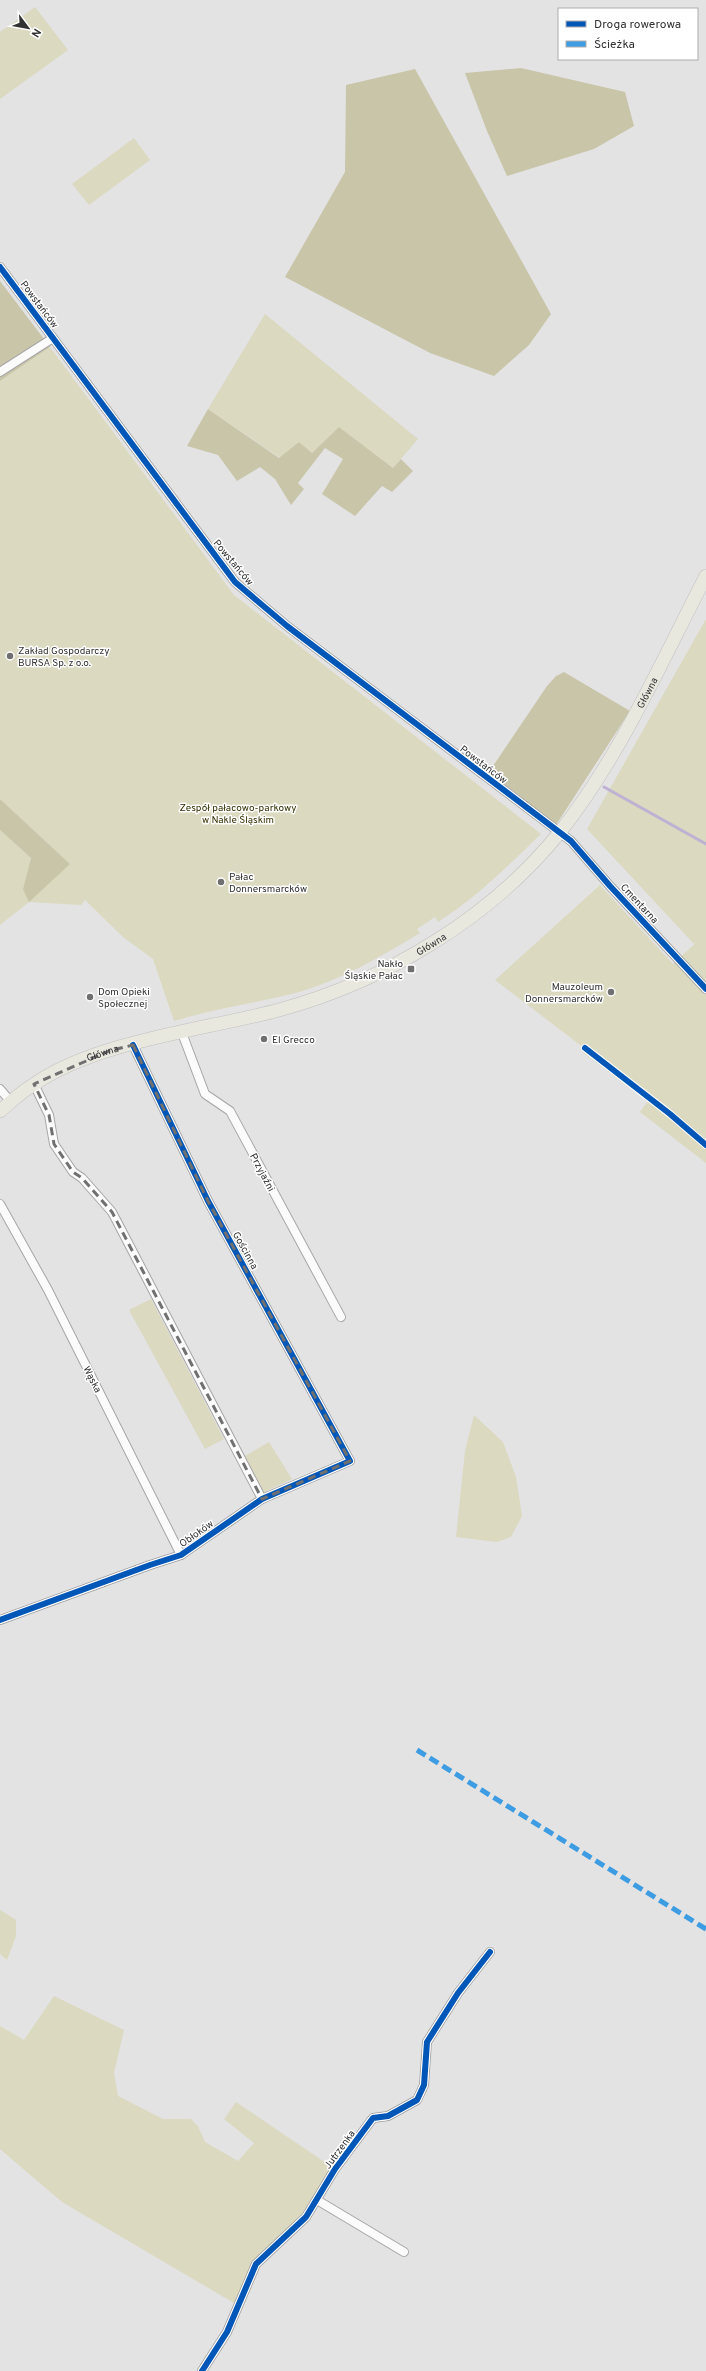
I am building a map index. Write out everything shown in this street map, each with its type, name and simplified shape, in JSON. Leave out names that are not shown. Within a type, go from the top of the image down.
[{"type":"main road","name":"Główna","points":[[0,1111],[34,1084],[90,1057],[312,1000],[394,965],[442,937],[484,905],[536,858],[559,832],[592,786],[633,717],[706,576]]},
{"type":"street","name":"Powstańców","points":[[0,267],[130,439],[206,545],[242,589],[287,626],[559,832]]},
{"type":"street","points":[[0,372],[53,338]]},
{"type":"street","name":"Cmentarna","points":[[559,832],[571,841],[610,886],[706,988]]},
{"type":"street","name":"Przyjaźni","points":[[182,1033],[205,1094],[230,1111],[341,1316]]},
{"type":"street","name":"Gościnna","points":[[133,1045],[208,1201],[350,1461]]},
{"type":"street","points":[[34,1084],[49,1115],[54,1144],[72,1172],[82,1178],[112,1212],[262,1499]]},
{"type":"street","points":[[0,1089],[11,1102]]},
{"type":"street","name":"Wąska","points":[[0,1204],[48,1290],[181,1556]]},
{"type":"street","name":"Obłoków","points":[[0,1620],[150,1564],[181,1556],[262,1499],[350,1461]]},
{"type":"street","name":"Jutrzenka","points":[[202,2371],[227,2332],[256,2264],[306,2217],[335,2169],[373,2118],[388,2116],[417,2100],[424,2085],[427,2042],[458,1993],[490,1952]]},
{"type":"street","points":[[317,2200],[404,2252]]},
{"type":"highlighted area","points":[[133,1045],[208,1201],[350,1461],[262,1499],[112,1212],[82,1178],[73,1172],[54,1144],[49,1115],[34,1084],[109,1051]]},
{"type":"green space","points":[[35,7],[68,50],[0,99],[0,32]]},
{"type":"green space","points":[[134,138],[150,160],[89,205],[72,184]]},
{"type":"green space","points":[[265,314],[418,439],[393,468],[339,427],[312,453],[299,442],[280,458],[208,409]]},
{"type":"green space","name":"Zespół pałacowo-parkowy w Nakle Śląskim","points":[[50,347],[234,595],[541,834],[492,881],[452,913],[438,922],[435,917],[417,929],[420,933],[375,959],[329,982],[296,993],[174,1021],[153,959],[123,937],[85,900],[81,905],[29,902],[0,925],[0,830],[31,858],[23,889],[70,864],[0,799],[0,381]]},
{"type":"green space","points":[[706,619],[706,1163],[640,1112],[648,1101],[582,1052],[584,1048],[495,980],[600,885],[673,964],[703,936],[694,944],[587,829]]},
{"type":"green space","points":[[151,1299],[224,1439],[205,1449],[129,1310]]},
{"type":"green space","points":[[474,1415],[503,1442],[516,1477],[522,1516],[511,1537],[497,1542],[456,1537],[465,1451]]},
{"type":"green space","points":[[269,1442],[292,1479],[263,1493],[245,1456]]},
{"type":"green space","points":[[0,1910],[16,1920],[16,1936],[7,1960],[0,1954]]},
{"type":"green space","points":[[54,1996],[124,2030],[114,2073],[118,2096],[163,2119],[191,2119],[198,2126],[205,2142],[238,2161],[254,2143],[224,2119],[236,2102],[335,2169],[316,2203],[265,2253],[239,2306],[62,2202],[0,2149],[0,2026],[24,2040]]},
{"type":"shaded area","points":[[521,68],[625,92],[634,126],[594,149],[507,176],[487,131],[465,73]]},
{"type":"shaded area","points":[[415,69],[551,314],[529,345],[494,376],[430,353],[285,277],[345,172],[346,85]]},
{"type":"shaded area","points":[[0,281],[50,347],[0,381]]},
{"type":"shaded area","points":[[208,409],[279,458],[299,442],[312,453],[339,427],[393,468],[401,459],[413,471],[392,492],[382,486],[355,516],[322,494],[343,459],[325,448],[298,483],[304,489],[291,505],[275,479],[260,467],[237,481],[218,455],[187,446]]},
{"type":"shaded area","points":[[564,672],[630,711],[556,825],[489,772],[547,686],[556,676]]},
{"type":"shaded area","points":[[0,799],[70,864],[29,902],[23,889],[31,858],[0,830]]},
{"type":"waterway","points":[[604,787],[706,844]]},
{"type":"marked path","points":[[417,1750],[706,1929]]},
{"type":"cycle path","points":[[0,267],[235,582],[287,626],[571,841],[610,886],[706,989]]},
{"type":"cycle path","points":[[0,1620],[181,1555],[262,1499],[350,1461],[208,1201],[133,1045]]},
{"type":"cycle path","points":[[585,1048],[670,1114],[706,1145]]},
{"type":"cycle path","points":[[202,2371],[227,2332],[256,2264],[306,2217],[335,2169],[373,2118],[388,2116],[417,2100],[424,2085],[427,2042],[458,1993],[490,1952]]},
{"type":"place","name":"Zakład Gospodarczy BURSA Sp. z o.o.","points":[[10,656]]},
{"type":"place","name":"Pałac Donnersmarcków","points":[[221,882]]},
{"type":"place","name":"Nakło Śląskie Pałac","points":[[411,969]]},
{"type":"place","name":"Mauzoleum Donnersmarcków","points":[[611,992]]},
{"type":"place","name":"Dom Opieki Społecznej","points":[[90,997]]},
{"type":"place","name":"El Grecco","points":[[264,1039]]}]
